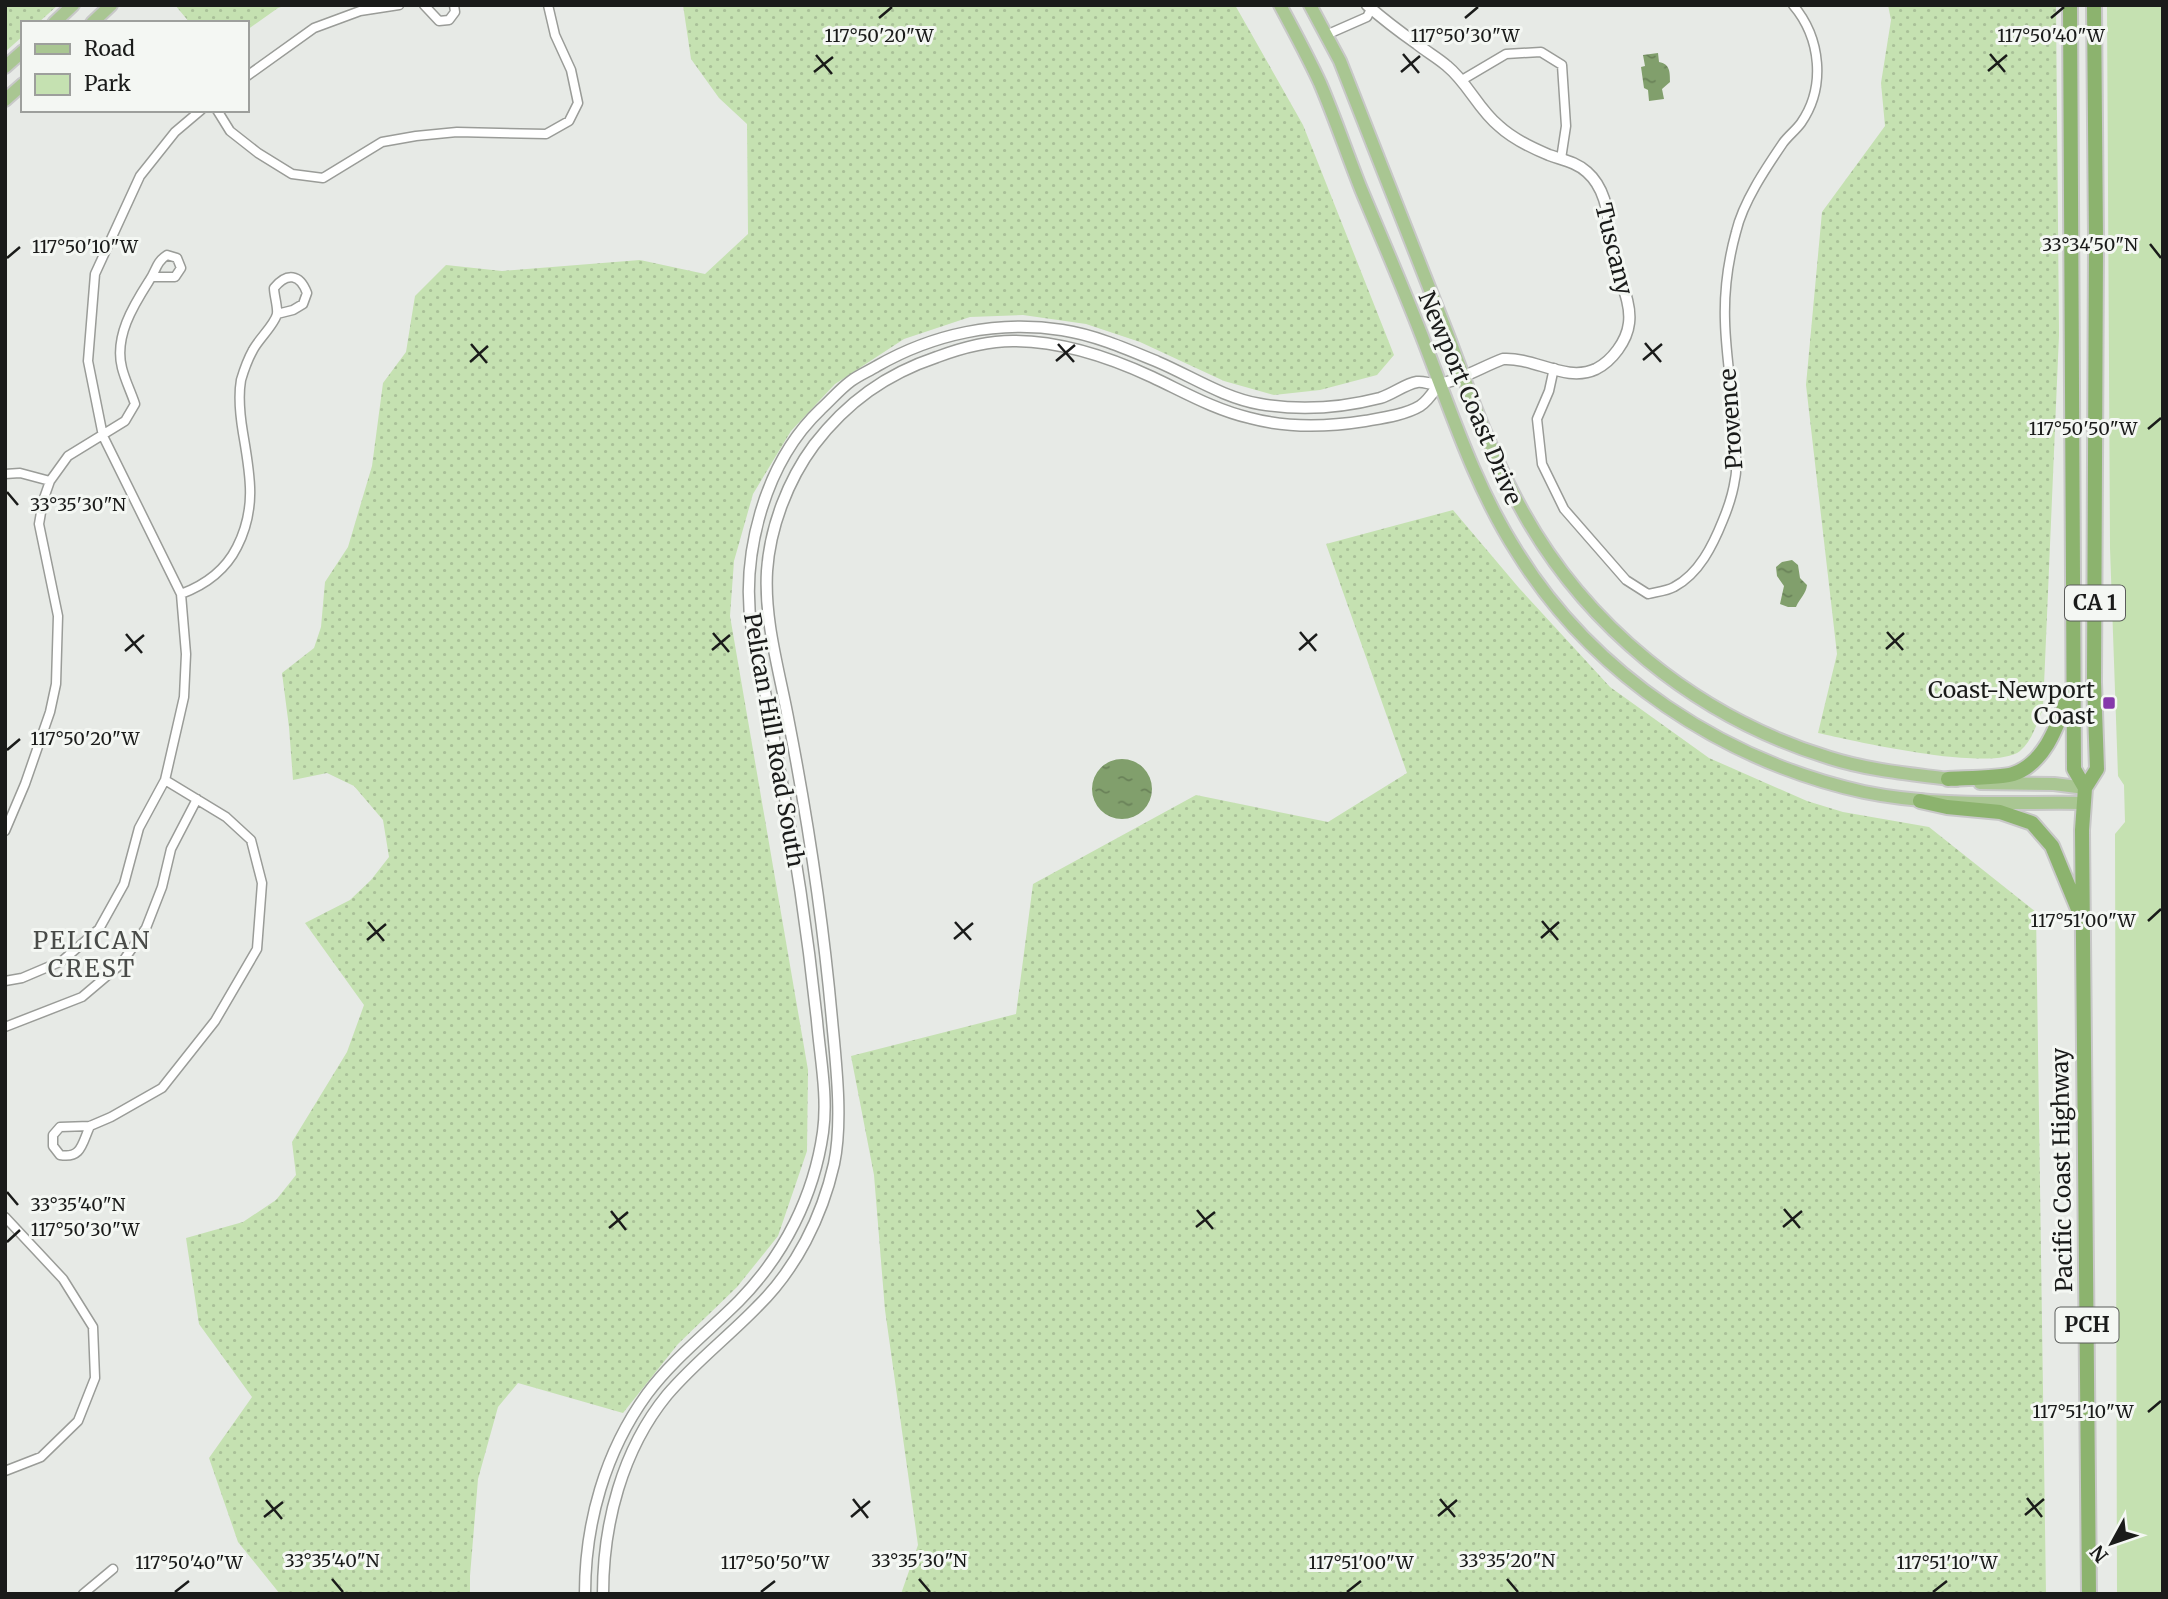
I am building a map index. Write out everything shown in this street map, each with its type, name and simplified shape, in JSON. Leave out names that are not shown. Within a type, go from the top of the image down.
[{"type":"highway","name":"Pacific Coast Highway","points":[[2070,5],[2074,769],[2085,788]]},
{"type":"highway","name":"Pacific Coast Highway","points":[[2089,1594],[2082,917],[2083,803],[2085,788],[2097,769],[2094,682],[2094,5]]},
{"type":"highway","points":[[1948,779],[2013,774],[2030,764],[2054,732],[2074,680]]},
{"type":"highway","points":[[1920,801],[1947,807],[2000,812],[2032,823],[2052,846],[2082,917]]},
{"type":"main road","points":[[56,21],[73,5]]},
{"type":"main road","points":[[94,21],[111,5]]},
{"type":"main road","name":"Newport Coast Drive","points":[[1280,5],[1320,82],[1482,488],[1517,553],[1553,603],[1575,628],[1653,698],[1716,737],[1814,779],[1864,792],[1920,801],[2083,803]]},
{"type":"main road","name":"Newport Coast Drive","points":[[1310,5],[1339,61],[1366,126],[1500,467],[1540,541],[1593,610],[1653,665],[1698,698],[1780,740],[1831,758],[1877,770],[1979,783],[2054,784],[2085,788]]},
{"type":"main road","points":[[5,68],[21,53]]},
{"type":"main road","points":[[5,100],[21,86]]},
{"type":"street","points":[[248,75],[314,28],[360,11],[399,5]]},
{"type":"street","points":[[424,5],[439,21],[449,20],[455,12],[454,5]]},
{"type":"street","points":[[218,112],[230,131],[258,153],[292,174],[323,178],[382,142],[457,132],[545,134],[569,121],[578,103],[571,70],[555,35],[548,5]]},
{"type":"street","name":"Provence","points":[[1553,368],[1549,391],[1537,419],[1542,464],[1564,509],[1626,580],[1648,594],[1673,588],[1695,572],[1713,543],[1724,518],[1735,479],[1736,426],[1724,320],[1727,270],[1737,228],[1757,185],[1785,141],[1801,123],[1812,100],[1818,76],[1810,31],[1793,5]]},
{"type":"street","name":"Tuscany","points":[[1326,35],[1367,17],[1369,7],[1447,65],[1499,127],[1523,143],[1574,163],[1588,173],[1605,200],[1612,252],[1628,306],[1629,324],[1621,345],[1613,356],[1596,369],[1577,373],[1568,373],[1523,360],[1503,359],[1463,375]]},
{"type":"street","points":[[1462,80],[1506,54],[1541,52],[1562,65],[1566,126],[1561,159]]},
{"type":"street","points":[[5,981],[22,978],[62,961],[99,929],[124,884],[139,828],[165,780],[184,697],[186,654],[181,594],[103,436],[88,361],[95,274],[141,176],[175,132],[199,112]]},
{"type":"street","points":[[5,831],[50,712],[56,684],[58,616],[39,524],[43,501],[50,481],[68,456],[125,421],[135,404],[121,366],[122,335],[135,303],[153,276]]},
{"type":"street","points":[[181,594],[199,587],[218,573],[234,554],[243,537],[251,502],[251,481],[241,419],[241,381],[253,350],[277,314],[274,288],[282,279],[293,277],[303,282],[307,293],[303,304],[277,314]]},
{"type":"street","name":"Pelican Hill Road South","points":[[585,1594],[591,1519],[605,1472],[622,1436],[648,1393],[689,1347],[742,1298],[775,1259],[801,1210],[815,1168],[823,1128],[822,1076],[808,934],[781,774],[751,630],[750,579],[757,521],[771,482],[789,447],[815,415],[851,381],[901,352],[961,332],[1009,326],[1063,330],[1102,340],[1255,404],[1291,408],[1342,406],[1387,396],[1417,382],[1439,384],[1463,375]]},
{"type":"street","points":[[1096,355],[1102,340]]},
{"type":"street","name":"Pelican Hill Road South","points":[[603,1594],[603,1559],[613,1504],[636,1445],[666,1396],[761,1304],[797,1257],[821,1207],[835,1161],[838,1129],[836,1065],[821,913],[797,764],[767,611],[767,568],[778,514],[810,450],[833,422],[867,391],[911,365],[966,347],[1011,341],[1058,345],[1096,355],[1246,418],[1288,426],[1344,425],[1385,418],[1423,405],[1439,384]]},
{"type":"street","points":[[5,474],[20,473],[50,481]]},
{"type":"street","points":[[90,1126],[80,1151],[70,1156],[60,1155],[53,1146],[53,1135],[60,1127],[90,1126],[162,1088],[215,1021],[257,949],[262,883],[251,840],[226,817],[165,780]]},
{"type":"street","points":[[5,1027],[82,997],[121,964],[146,928],[162,887],[171,849],[197,799]]},
{"type":"street","points":[[816,1017],[832,1015]]},
{"type":"street","points":[[823,1128],[838,1129]]},
{"type":"street","points":[[5,1217],[64,1279],[93,1327],[95,1378],[78,1421],[41,1457],[5,1471]]},
{"type":"street","points":[[632,1419],[646,1427]]},
{"type":"street","points":[[622,1436],[636,1445]]},
{"type":"street","points":[[83,1594],[114,1569]]},
{"type":"green space","points":[[5,5],[58,5],[40,21],[21,21],[21,38],[5,52]]},
{"type":"green space","points":[[175,5],[287,5],[278,8],[248,29],[248,21],[188,21]]},
{"type":"green space","points":[[683,5],[1235,5],[1303,125],[1394,355],[1377,375],[1320,390],[1274,395],[1224,381],[1140,342],[1086,324],[1023,315],[970,317],[904,339],[835,384],[791,431],[753,494],[734,561],[730,616],[808,1070],[807,1151],[778,1236],[737,1287],[678,1344],[623,1413],[518,1383],[498,1407],[478,1479],[470,1594],[280,1594],[238,1542],[209,1458],[252,1397],[199,1324],[186,1238],[243,1222],[276,1200],[296,1175],[292,1142],[347,1052],[364,1005],[305,923],[350,900],[371,880],[389,857],[383,820],[354,786],[327,773],[293,780],[282,673],[314,648],[321,627],[325,582],[348,547],[372,466],[383,383],[406,352],[415,296],[446,265],[502,271],[640,260],[705,274],[748,234],[747,124],[719,98],[691,59]]},
{"type":"green space","points":[[1888,5],[2056,5],[2059,335],[2043,709],[2028,742],[2020,751],[2005,757],[1953,757],[1818,733],[1837,654],[1806,385],[1822,212],[1885,126],[1881,83],[1891,20]]},
{"type":"green space","points":[[2107,5],[2163,5],[2163,1594],[2117,1594],[2115,834],[2125,822],[2124,785],[2118,776],[2110,548]]},
{"type":"green space","points":[[1453,510],[1519,588],[1610,687],[1709,758],[1807,801],[1843,812],[1929,827],[2036,912],[2046,1594],[901,1594],[918,1545],[885,1310],[874,1175],[851,1056],[1016,1014],[1033,884],[1196,795],[1328,822],[1407,773],[1326,544]]},
{"type":"water","points":[[1658,53],[1659,62],[1669,69],[1670,82],[1662,89],[1664,99],[1649,101],[1641,67],[1645,66],[1643,55]]},
{"type":"water","points":[[1792,560],[1798,565],[1800,578],[1807,585],[1796,607],[1788,607],[1780,604],[1784,586],[1777,576],[1776,567],[1782,562]]},
{"type":"water","points":[[1116,759],[1128,759],[1147,772],[1152,789],[1150,801],[1139,814],[1128,819],[1116,819],[1097,806],[1092,795],[1092,783],[1105,764]]},
{"type":"place","name":"Coast-Newport Coast","points":[[2109,703]]},
{"type":"district","name":"PELICAN CREST","points":[[92,955]]}]
